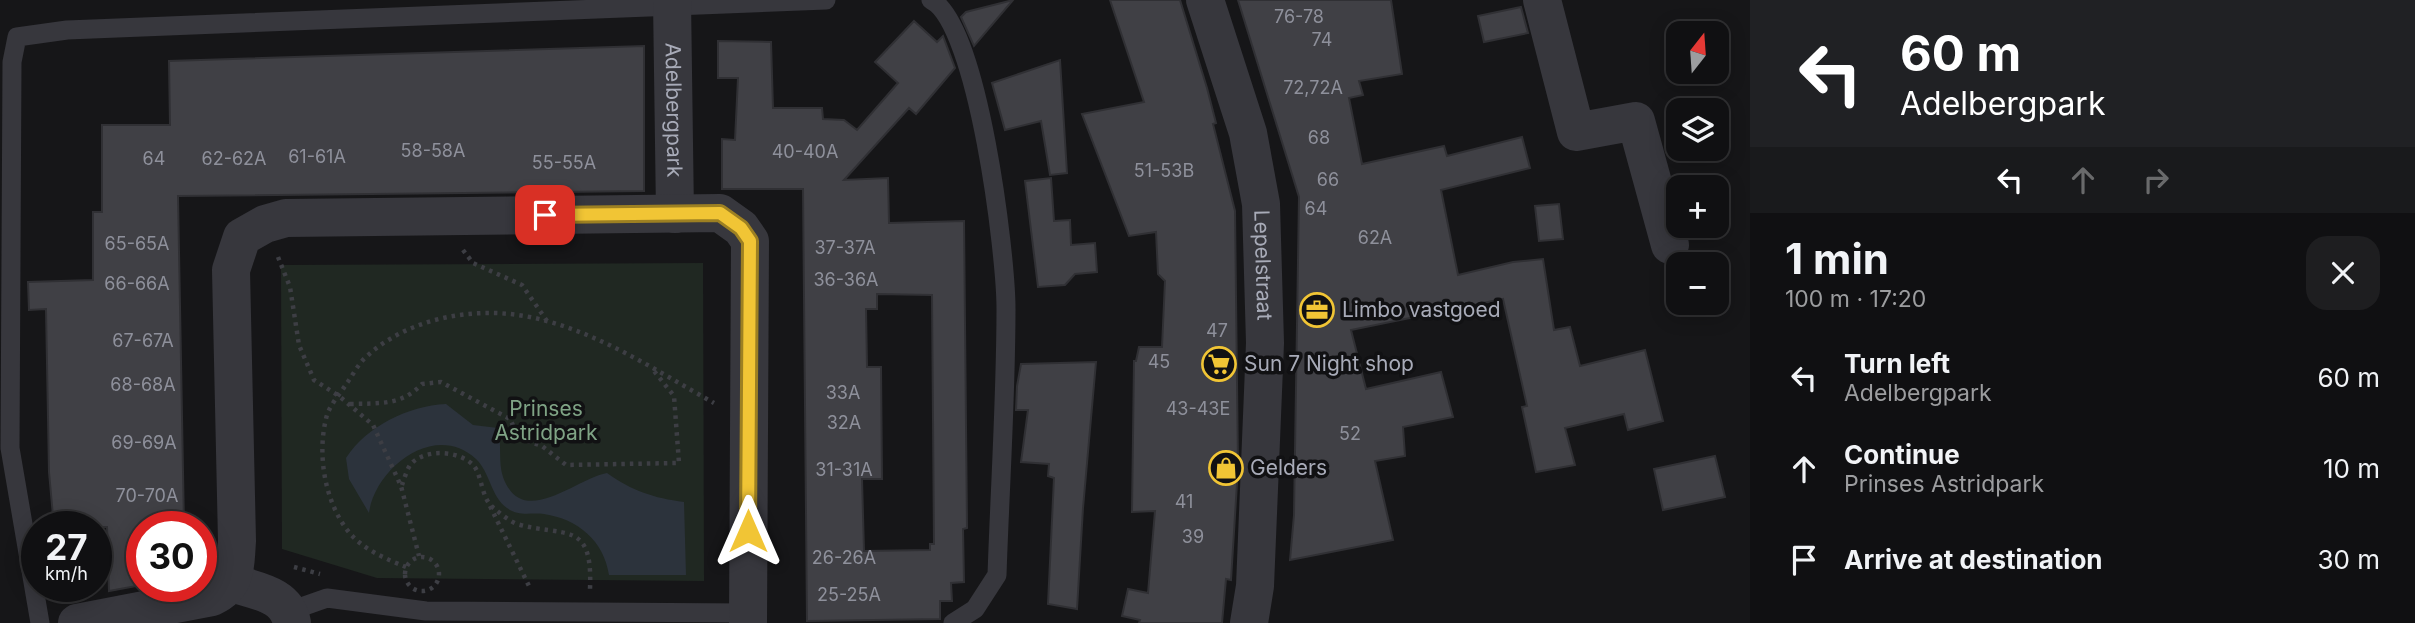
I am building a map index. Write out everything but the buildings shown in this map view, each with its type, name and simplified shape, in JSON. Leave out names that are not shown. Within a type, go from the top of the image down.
[{"type":"street","name":"Lepelstraat","points":[[1205,0],[1248,133],[1262,216],[1265,342],[1255,586],[1249,623]]},
{"type":"street","points":[[1542,0],[1576,132],[1636,121],[1670,245]]},
{"type":"street","name":"Adelbergpark","points":[[672,4],[675,214]]},
{"type":"street","points":[[77,623],[212,597],[225,591],[232,583],[237,541],[232,270],[242,237],[265,224],[286,218],[720,213],[741,228],[750,241],[748,618]]},
{"type":"street","points":[[232,583],[280,600],[291,617]]},
{"type":"lane","points":[[40,623],[10,447],[12,62],[16,37],[67,30],[826,0]]},
{"type":"lane","points":[[931,0],[942,5],[957,30],[986,130],[1006,306],[997,575],[975,609],[953,623]]},
{"type":"lane","points":[[291,617],[327,598],[390,615],[426,611],[589,612],[748,618]]},
{"type":"path","points":[[440,216],[472,263],[522,285],[547,321]]},
{"type":"path","points":[[265,224],[289,287],[299,345],[314,380],[350,404],[373,425],[401,486],[419,556]]},
{"type":"path","points":[[406,568],[376,555],[348,532],[332,501],[321,460],[326,417],[339,396],[364,358],[403,330],[452,316],[489,313],[547,321],[596,340],[749,422]]},
{"type":"path","points":[[350,404],[397,402],[410,397],[422,384],[441,382],[510,419],[519,438],[542,446],[566,465],[679,463],[674,397],[651,368]]},
{"type":"path","points":[[401,486],[411,464],[428,455],[450,453],[473,466],[531,590],[521,591]]},
{"type":"path","points":[[490,506],[515,523],[563,530],[583,541],[592,564],[589,612]]},
{"type":"path","points":[[419,556],[432,559],[439,571],[436,584],[424,591],[411,588],[404,576],[407,563],[419,556]]},
{"type":"green space","name":"Prinses Astridpark","points":[[703,263],[704,581],[377,578],[282,549],[281,265]]},
{"type":"shaded area","points":[[446,404],[473,425],[498,428],[503,477],[512,492],[523,500],[536,501],[550,497],[607,473],[644,493],[684,502],[686,575],[609,575],[602,552],[587,534],[568,521],[556,517],[521,513],[507,508],[497,498],[485,471],[476,459],[460,449],[443,445],[409,455],[395,466],[382,480],[369,513],[349,479],[346,458],[365,436],[377,427],[417,409]]},
{"type":"place","name":"Limbo vastgoed","points":[[1317,310]]},
{"type":"place","name":"Sun 7 Night shop","points":[[1219,364]]},
{"type":"place","name":"Gelders","points":[[1226,468]]},
{"type":"route","points":[[545,215],[720,213],[741,228],[750,241],[748,531]]}]
